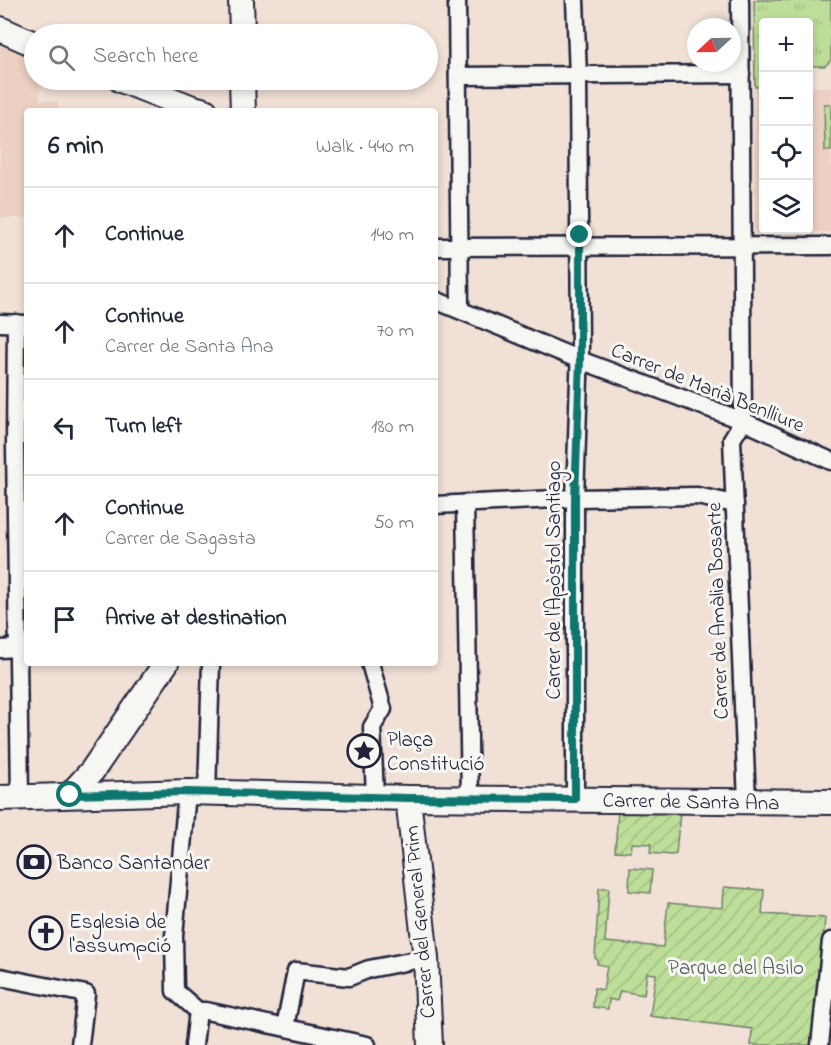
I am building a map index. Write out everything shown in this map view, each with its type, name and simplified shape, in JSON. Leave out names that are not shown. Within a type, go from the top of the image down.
[{"type":"street","points":[[241,0],[242,24]]},
{"type":"street","points":[[457,0],[460,310]]},
{"type":"street","name":"Carrer de l'Apòstol Santiago","points":[[575,0],[580,246],[580,360],[575,498],[575,799]]},
{"type":"street","points":[[740,0],[743,421]]},
{"type":"street","points":[[0,29],[24,40]]},
{"type":"street","points":[[458,76],[741,74]]},
{"type":"street","points":[[148,90],[197,108]]},
{"type":"street","points":[[242,90],[243,108]]},
{"type":"street","points":[[438,247],[831,246]]},
{"type":"street","name":"Carrer de Marià Benlliure","points":[[438,301],[580,360],[743,421],[831,461]]},
{"type":"street","points":[[10,797],[18,648],[21,449],[14,323]]},
{"type":"street","name":"Carrer de Amàlia Bosarte","points":[[743,421],[732,438],[747,802]]},
{"type":"street","points":[[438,505],[575,498],[698,496],[735,504]]},
{"type":"street","points":[[465,503],[470,799]]},
{"type":"street","points":[[0,649],[18,648]]},
{"type":"street","points":[[65,795],[92,771],[164,666]]},
{"type":"street","points":[[211,666],[197,793],[174,936],[175,991],[198,1011],[367,1045]]},
{"type":"street","points":[[371,666],[382,709],[372,727],[375,797]]},
{"type":"street","points":[[92,771],[96,784],[102,789],[117,793]]},
{"type":"street","name":"Carrer de Santa Ana","points":[[10,797],[197,793],[470,799],[831,802]]},
{"type":"street","name":"Carrer del General Prim","points":[[408,798],[426,958],[430,1045]]},
{"type":"street","points":[[820,1045],[831,941]]},
{"type":"street","points":[[285,1027],[296,971],[349,977],[369,969],[426,958]]},
{"type":"street","points":[[0,977],[86,994],[80,1045]]},
{"type":"street","points":[[194,1045],[198,1011]]},
{"type":"shaded area","points":[[9,44],[24,51],[24,90],[40,90],[39,100],[58,101],[58,108],[24,108],[24,218],[0,218],[0,45]]},
{"type":"shaded area","points":[[755,87],[759,87],[759,233],[755,233]]},
{"type":"shaded area","points":[[813,87],[831,87],[831,232],[813,232]]},
{"type":"green space","points":[[754,0],[831,0],[831,60],[825,66],[813,66],[813,18],[759,18],[759,87],[755,87]]},
{"type":"green space","points":[[824,104],[831,104],[831,151],[825,151]]},
{"type":"green space","points":[[618,811],[680,812],[676,854],[650,853],[651,844],[632,843],[631,852],[615,851]]},
{"type":"green space","points":[[630,868],[652,870],[650,893],[629,891]]},
{"type":"green space","name":"Parque del Asilo","points":[[724,887],[764,890],[762,914],[825,918],[814,1045],[751,1045],[752,1029],[650,1016],[656,974],[647,973],[644,995],[620,991],[617,1001],[609,999],[608,1009],[593,1007],[594,988],[603,990],[607,966],[597,964],[595,958],[599,888],[609,888],[605,942],[663,947],[668,903],[723,908]]},
{"type":"place","name":"Plaça Constitució","points":[[364,751]]},
{"type":"place","name":"Banco Santander","points":[[34,862]]},
{"type":"place","name":"Esglesia de l'assumpció","points":[[46,933]]},
{"type":"route","points":[[70,795],[187,792],[408,798],[575,799],[575,498],[580,360],[580,235]]}]
